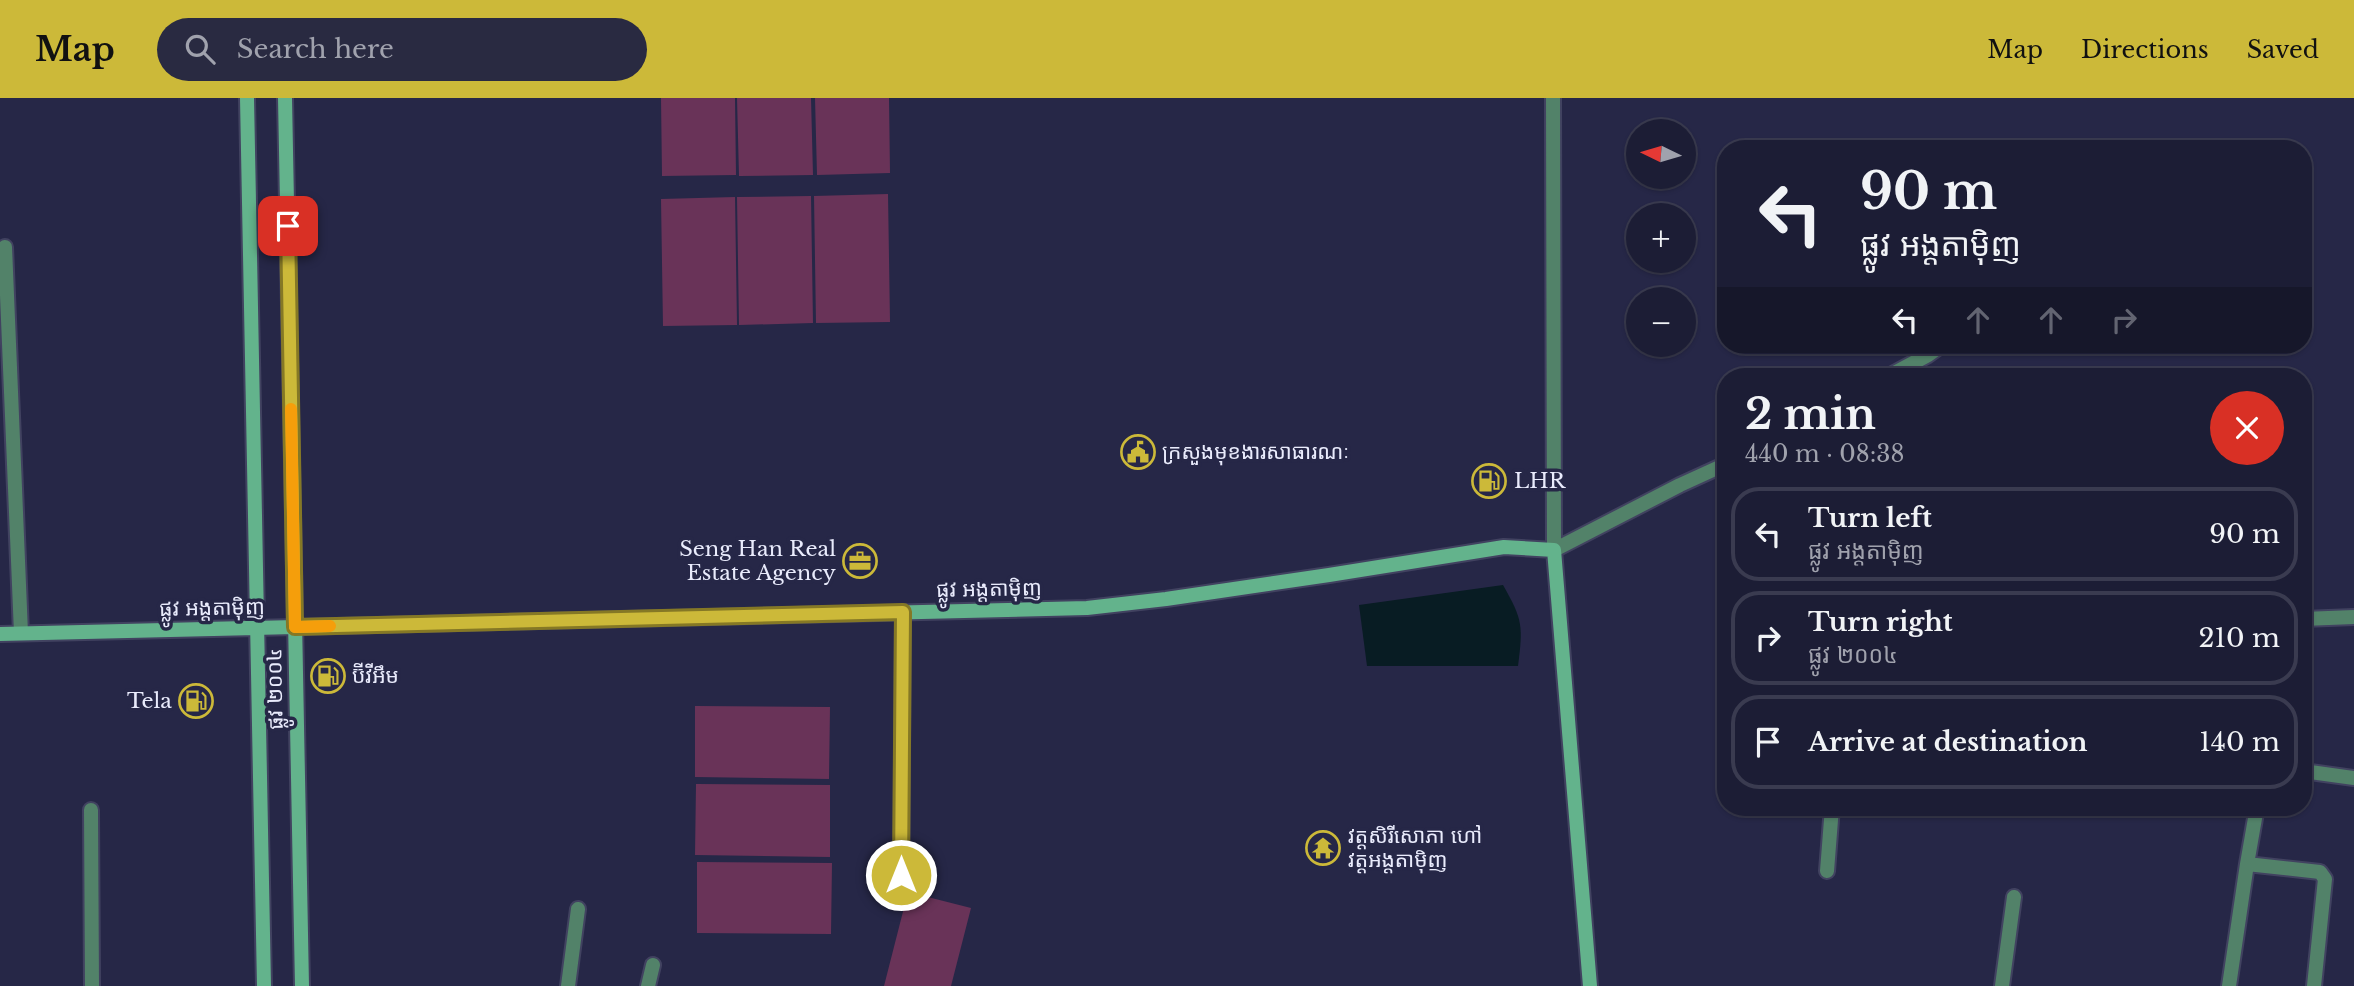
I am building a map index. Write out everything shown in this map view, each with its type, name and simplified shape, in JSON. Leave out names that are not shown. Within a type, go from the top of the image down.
[{"type":"street","name":"ផ្លូវ ២០០៤","points":[[247,98],[264,986]]},
{"type":"street","name":"ផ្លូវ ២០០៤","points":[[285,98],[302,986]]},
{"type":"street","points":[[1553,98],[1554,551],[1590,986]]},
{"type":"street","points":[[5,247],[22,633]]},
{"type":"street","points":[[1904,368],[1929,354]]},
{"type":"street","points":[[1554,551],[1680,485],[1717,471]]},
{"type":"street","name":"ផ្លូវ អង្តតាម៉ិញ","points":[[0,634],[1087,608],[1275,583],[1504,547],[1554,551]]},
{"type":"street","points":[[0,555],[17,555]]},
{"type":"street","points":[[901,895],[903,612]]},
{"type":"street","points":[[2312,619],[2354,617]]},
{"type":"street","points":[[2312,772],[2354,778]]},
{"type":"street","points":[[91,810],[92,986]]},
{"type":"street","points":[[1827,871],[1831,816]]},
{"type":"street","points":[[2230,986],[2255,816]]},
{"type":"street","points":[[2247,864],[2320,872],[2324,875],[2314,986]]},
{"type":"street","points":[[2002,986],[2014,897]]},
{"type":"street","points":[[568,986],[578,909]]},
{"type":"street","points":[[648,986],[653,965]]},
{"type":"shaded area","points":[[661,98],[735,98],[736,175],[662,176]]},
{"type":"shaded area","points":[[737,98],[811,98],[813,175],[739,176]]},
{"type":"shaded area","points":[[815,98],[889,98],[890,173],[817,175]]},
{"type":"shaded area","points":[[888,194],[890,322],[816,323],[814,196]]},
{"type":"shaded area","points":[[811,196],[813,323],[739,325],[737,197]]},
{"type":"shaded area","points":[[735,197],[737,325],[663,326],[661,199]]},
{"type":"shaded area","points":[[695,706],[830,707],[829,779],[695,777]]},
{"type":"shaded area","points":[[696,784],[830,785],[830,857],[695,855]]},
{"type":"shaded area","points":[[697,862],[832,863],[831,934],[697,933]]},
{"type":"shaded area","points":[[908,892],[971,908],[951,986],[884,986]]},
{"type":"water","points":[[1503,585],[1520,624],[1518,666],[1367,666],[1359,605]]},
{"type":"slow traffic","points":[[291,409],[295,627],[330,626]]},
{"type":"place","name":"ក្រសួងមុខងារសាធារណៈ","points":[[1138,452]]},
{"type":"place","name":"LHR","points":[[1489,481]]},
{"type":"place","name":"Seng Han Real Estate Agency","points":[[860,561]]},
{"type":"place","name":"ប៊ីវីអឹម","points":[[328,676]]},
{"type":"place","name":"Tela","points":[[196,701]]},
{"type":"place","name":"វត្តសិរីសោភា ហៅ វត្តអង្តតាម៉ិញ","points":[[1323,848]]},
{"type":"route","points":[[288,226],[295,627],[903,612],[901,875]]}]
